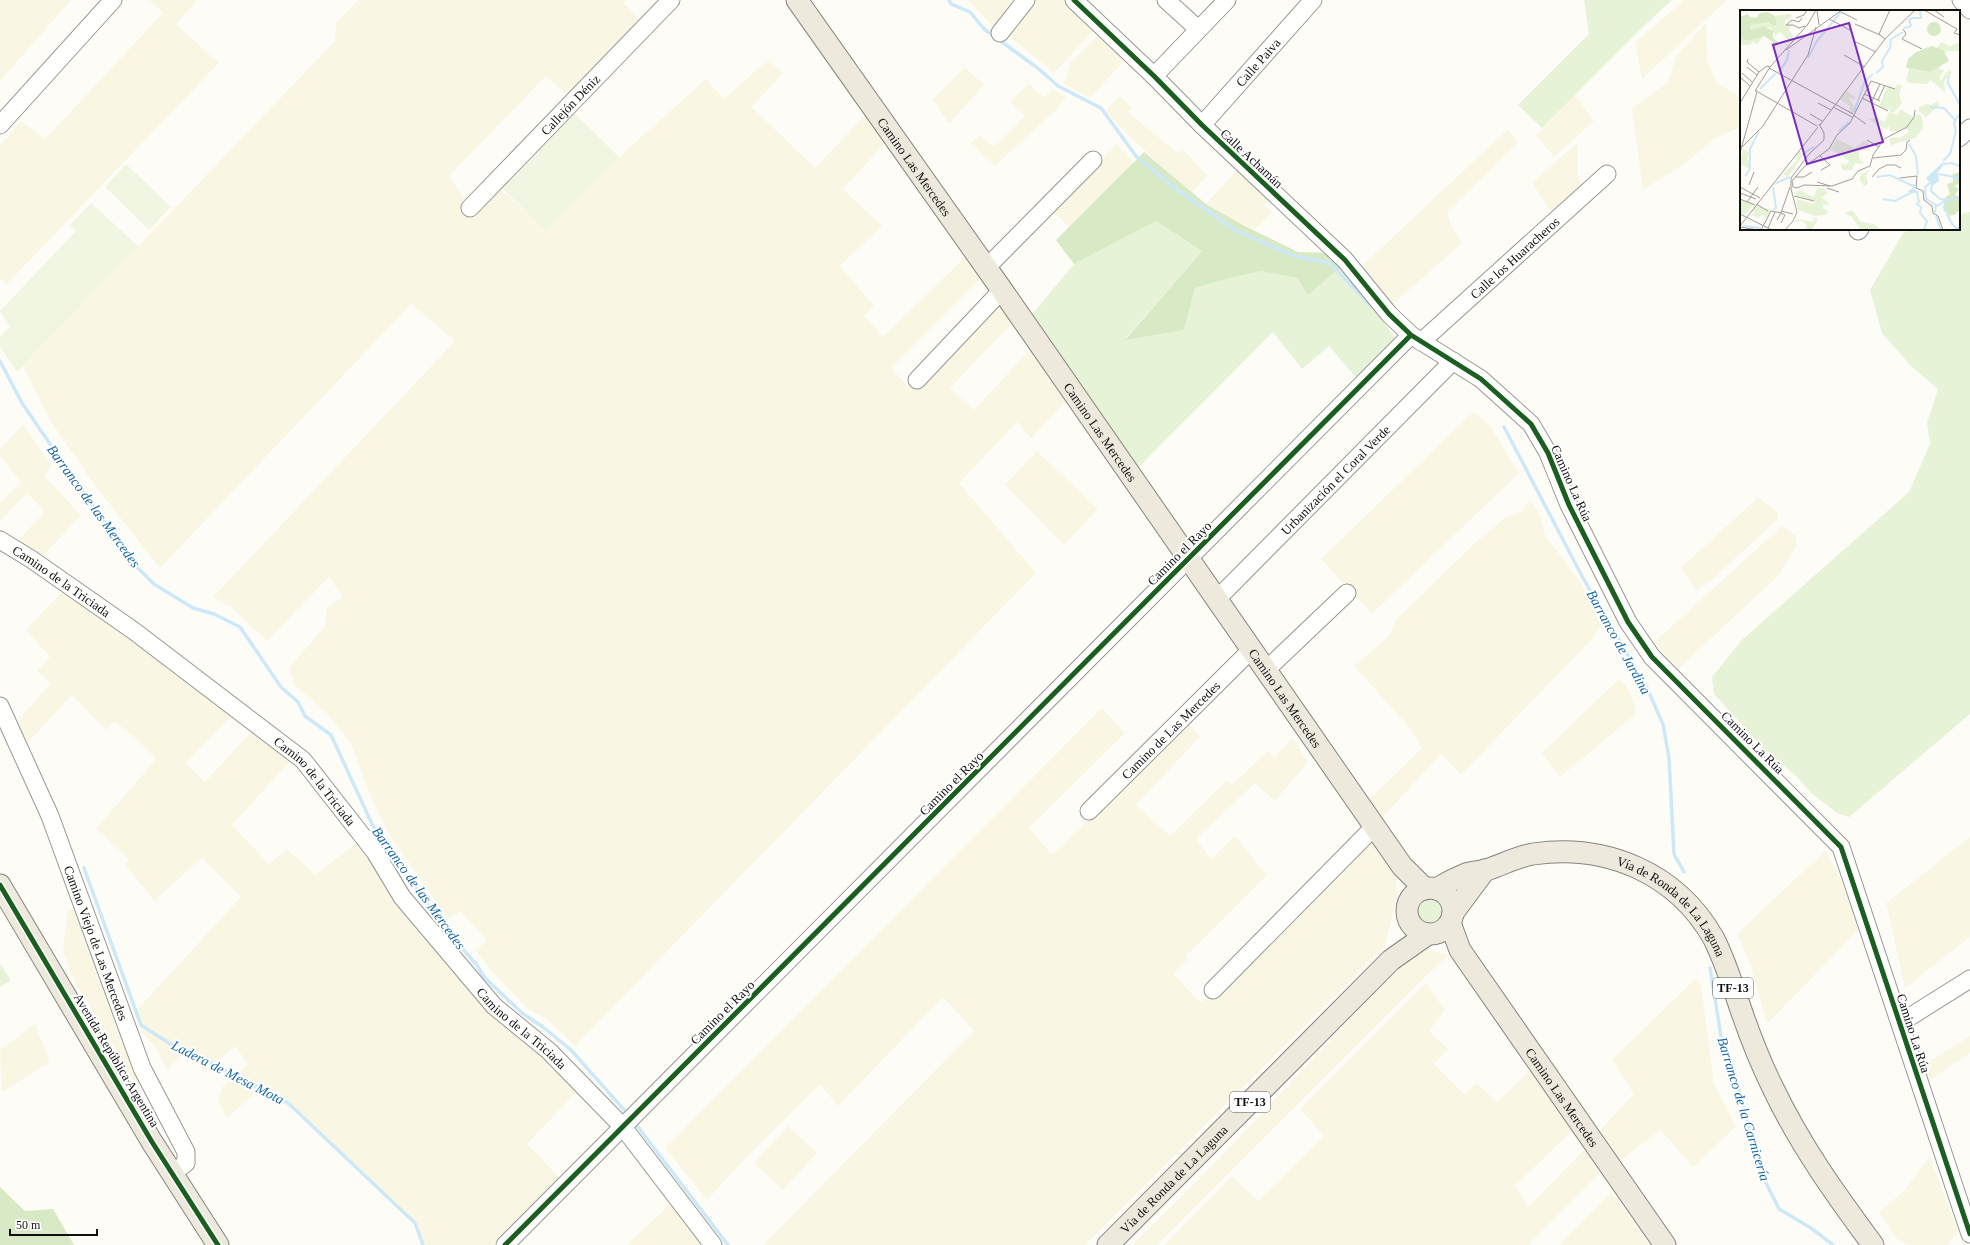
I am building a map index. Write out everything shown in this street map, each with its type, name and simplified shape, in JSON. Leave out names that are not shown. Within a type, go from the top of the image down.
[{"type":"main road","name":"Camino Las Mercedes","points":[[797,0],[987,267],[1402,866],[1430,889]]},
{"type":"main road","name":"Vía de Ronda de La Laguna","points":[[1430,889],[1467,874],[1485,870],[1506,861],[1531,854],[1563,851],[1590,853],[1622,861],[1649,874],[1676,893],[1700,919],[1719,951],[1750,1035],[1772,1088],[1799,1140],[1826,1181],[1873,1245]]},
{"type":"main road","name":"Camino Las Mercedes","points":[[1402,866],[1408,908]]},
{"type":"main road","name":"Vía de Ronda de La Laguna","points":[[1108,1245],[1392,960],[1441,926],[1485,870]]},
{"type":"main road","name":"Avenida República Argentina","points":[[0,885],[172,1174],[218,1245]]},
{"type":"main road","name":"TF-13","points":[[1408,908],[1418,892],[1430,889]]},
{"type":"main road","points":[[1408,908],[1414,927],[1441,926],[1452,905],[1449,898],[1430,889]]},
{"type":"main road","name":"Vía de Ronda de La Laguna","points":[[1392,960],[1408,908]]},
{"type":"main road","name":"Camino Las Mercedes","points":[[1441,926],[1460,950],[1665,1245]]},
{"type":"street","points":[[0,125],[113,0]]},
{"type":"street","name":"Callejón Déniz","points":[[470,208],[671,0]]},
{"type":"street","points":[[1000,33],[1026,0]]},
{"type":"street","name":"Calle Achamán","points":[[1074,0],[1154,76],[1202,125],[1344,260],[1389,314],[1416,338]]},
{"type":"street","points":[[1166,0],[1198,29]]},
{"type":"street","points":[[1154,76],[1227,0]]},
{"type":"street","points":[[1961,0],[1970,10]]},
{"type":"street","name":"Calle Paiva","points":[[1202,125],[1309,1]]},
{"type":"street","points":[[1960,137],[1970,128]]},
{"type":"street","points":[[987,267],[1093,160]]},
{"type":"street","name":"Calle los Huaracheros","points":[[1416,338],[1607,174]]},
{"type":"street","points":[[917,380],[1002,290]]},
{"type":"street","name":"Camino La Rúa","points":[[1416,338],[1481,379],[1531,424],[1548,453],[1569,505],[1628,622],[1652,657],[1841,847],[1970,1234]]},
{"type":"street","name":"Camino el Rayo","points":[[505,1245],[1188,558],[1416,338]]},
{"type":"street","name":"Urbanización el Coral Verde","points":[[1217,599],[1453,361]]},
{"type":"street","name":"Camino de la Triciada","points":[[0,540],[31,559],[134,631],[303,760],[375,852],[402,896],[494,1006],[549,1051],[623,1127],[713,1245]]},
{"type":"street","points":[[1266,670],[1347,593]]},
{"type":"street","name":"Camino de Las Mercedes","points":[[1089,811],[1252,650]]},
{"type":"street","name":"Camino Viejo de Las Mercedes","points":[[0,706],[50,816],[142,1068],[186,1152],[187,1158],[184,1166],[172,1174]]},
{"type":"street","points":[[1213,990],[1375,826]]},
{"type":"street","points":[[1900,1023],[1970,979]]},
{"type":"shaded area","points":[[0,0],[71,0],[0,81]]},
{"type":"shaded area","points":[[149,0],[197,0],[176,24],[219,63],[6,285],[0,279],[0,146],[21,121],[45,139],[163,13]]},
{"type":"shaded area","points":[[358,0],[627,0],[624,3],[639,19],[569,96],[546,76],[449,176],[470,208],[494,183],[546,230],[619,157],[706,79],[724,99],[768,60],[783,73],[752,107],[815,168],[866,114],[885,143],[843,189],[882,226],[840,266],[874,306],[864,316],[883,337],[968,254],[982,277],[891,368],[912,390],[1002,298],[1014,321],[950,388],[974,410],[1031,348],[1067,400],[1031,438],[1017,422],[959,483],[1036,573],[575,1046],[548,1020],[529,1010],[499,979],[475,951],[487,940],[460,911],[448,919],[388,832],[369,793],[351,743],[328,715],[295,685],[289,668],[325,626],[327,608],[343,597],[329,577],[267,641],[232,608],[213,597],[455,341],[411,304],[160,568],[96,487],[50,420],[23,366],[335,41],[336,23]]},
{"type":"shaded area","points":[[968,0],[1017,0],[994,28]]},
{"type":"shaded area","points":[[1034,0],[1063,0],[1095,29],[1054,73],[1007,34]]},
{"type":"shaded area","points":[[1684,0],[1727,0],[1642,79],[1635,43]]},
{"type":"shaded area","points":[[1706,23],[1707,60],[1717,83],[1738,96],[1740,127],[1716,138],[1684,164],[1643,190],[1632,108],[1668,82],[1676,56]]},
{"type":"shaded area","points":[[1099,34],[1125,60],[1090,98],[1064,84],[1071,62]]},
{"type":"shaded area","points":[[965,67],[984,85],[949,124],[933,99]]},
{"type":"shaded area","points":[[1029,83],[1043,98],[1053,89],[1066,97],[1056,110],[995,166],[970,143],[980,135],[994,147],[1025,116],[1010,102]]},
{"type":"shaded area","points":[[1575,95],[1594,121],[1554,157],[1536,135]]},
{"type":"shaded area","points":[[1119,96],[1132,107],[1128,112],[1178,153],[1183,149],[1207,176],[1192,192],[1160,165],[1117,124],[1106,110]]},
{"type":"shaded area","points":[[1508,129],[1518,143],[1447,212],[1450,223],[1462,243],[1390,307],[1374,288],[1362,266]]},
{"type":"shaded area","points":[[1577,143],[1578,175],[1584,191],[1557,220],[1532,183]]},
{"type":"shaded area","points":[[1117,144],[1134,163],[1069,227],[1050,209]]},
{"type":"shaded area","points":[[1237,170],[1268,200],[1264,205],[1272,212],[1254,230],[1206,204]]},
{"type":"shaded area","points":[[1473,412],[1490,426],[1519,473],[1372,614],[1321,559]]},
{"type":"shaded area","points":[[23,424],[52,466],[44,476],[81,515],[40,559],[15,543],[45,512],[27,493],[0,521],[0,503],[21,482],[0,456],[0,449]]},
{"type":"shaded area","points":[[1037,451],[1098,509],[1064,545],[1005,485]]},
{"type":"shaded area","points":[[1758,497],[1778,512],[1777,520],[1714,578],[1696,590],[1681,568]]},
{"type":"shaded area","points":[[1530,500],[1539,513],[1545,535],[1581,583],[1601,625],[1593,638],[1461,775],[1441,754],[1380,820],[1366,803],[1422,748],[1410,728],[1354,666],[1389,636],[1397,619],[1478,540],[1505,518],[1521,512]]},
{"type":"shaded area","points":[[1782,526],[1795,535],[1797,545],[1779,575],[1675,672],[1651,645]]},
{"type":"shaded area","points":[[65,588],[234,713],[186,763],[205,782],[254,729],[292,759],[232,825],[269,864],[287,849],[315,875],[358,842],[460,965],[583,1085],[527,1144],[564,1182],[499,1245],[423,1245],[415,1223],[288,1103],[260,1089],[227,1118],[218,1101],[223,1086],[248,1064],[235,1046],[205,1073],[187,1049],[167,1071],[158,1051],[142,1032],[134,1013],[241,897],[202,858],[154,901],[125,864],[129,859],[96,829],[156,759],[136,739],[114,721],[106,730],[72,695],[25,746],[15,724],[51,683],[37,671],[50,657],[26,630]]},
{"type":"shaded area","points":[[1619,679],[1624,683],[1632,697],[1636,714],[1560,777],[1542,753]]},
{"type":"shaded area","points":[[1102,708],[1125,733],[1029,828],[1052,855],[1187,722],[1200,737],[1136,805],[1170,836],[1227,780],[1232,785],[1268,751],[1274,757],[1293,738],[1308,762],[1275,801],[1255,783],[1196,839],[1211,859],[1235,836],[1267,875],[1186,956],[1188,959],[1173,974],[1201,1003],[1366,835],[1396,873],[1397,896],[1385,946],[1085,1245],[763,1245],[974,1031],[943,997],[838,1106],[820,1084],[742,1162],[707,1200],[665,1148]]},
{"type":"shaded area","points":[[1970,837],[1970,937],[1905,988],[1886,903]]},
{"type":"shaded area","points":[[1826,850],[1861,927],[1767,1024],[1750,963],[1737,934]]},
{"type":"shaded area","points":[[79,906],[142,1077],[138,1089],[71,974],[63,950],[68,911]]},
{"type":"shaded area","points":[[1427,949],[1449,955],[1425,977],[1157,1245],[1132,1245],[1209,1169],[1405,961]]},
{"type":"shaded area","points":[[1695,979],[1701,985],[1714,1084],[1736,1126],[1693,1168],[1661,1130],[1617,1163],[1600,1130],[1634,1094],[1612,1060]]},
{"type":"shaded area","points":[[1426,983],[1445,1010],[1429,1031],[1448,1049],[1434,1064],[1464,1094],[1477,1083],[1497,1102],[1530,1070],[1574,1129],[1515,1186],[1528,1207],[1585,1149],[1599,1174],[1528,1245],[1165,1245],[1232,1176],[1258,1201],[1324,1136],[1300,1109]]},
{"type":"shaded area","points":[[35,1024],[50,1062],[2,1092],[0,1050]]},
{"type":"shaded area","points":[[1970,1036],[1970,1053],[1924,1084],[1919,1068]]},
{"type":"shaded area","points":[[788,1126],[817,1153],[783,1190],[754,1163]]},
{"type":"shaded area","points":[[1930,1157],[1958,1232],[1947,1245],[1909,1245],[1897,1239],[1879,1212],[1904,1191]]},
{"type":"shaded area","points":[[1612,1192],[1649,1245],[1559,1245]]},
{"type":"shaded area","points":[[671,1203],[702,1245],[627,1245]]},
{"type":"green space","points":[[1584,0],[1672,0],[1542,128],[1518,105],[1589,34]]},
{"type":"green space","points":[[567,106],[619,157],[546,231],[499,185]]},
{"type":"green space","points":[[1144,152],[1206,204],[1245,226],[1298,252],[1330,253],[1344,264],[1308,295],[1297,278],[1261,271],[1195,288],[1184,330],[1125,340],[1202,251],[1156,221],[1074,264],[1056,240]]},
{"type":"green space","points":[[126,164],[171,207],[149,230],[105,187]]},
{"type":"green space","points":[[91,203],[138,246],[17,372],[0,347],[0,337],[10,326],[0,311],[76,231],[70,225]]},
{"type":"green space","points":[[1970,212],[1970,714],[1849,817],[1837,813],[1810,792],[1797,777],[1764,749],[1714,694],[1712,677],[1742,640],[1909,492],[1930,444],[1927,423],[1938,389],[1911,366],[1882,333],[1870,290],[1904,232],[1911,230],[1960,230],[1960,215]]},
{"type":"green space","points":[[1156,221],[1202,251],[1125,339],[1184,330],[1195,288],[1261,271],[1297,278],[1344,264],[1403,350],[1365,388],[1329,346],[1302,369],[1273,332],[1135,471],[1028,319],[1074,264]]},
{"type":"green space","points":[[1432,897],[1442,901],[1446,911],[1442,921],[1432,925],[1422,921],[1418,911],[1422,901]]},
{"type":"green space","points":[[0,964],[11,980],[0,987]]},
{"type":"green space","points":[[0,1187],[25,1211],[53,1209],[74,1245],[0,1245]]},
{"type":"waterway","name":"Barranco de Jardina","points":[[949,0],[951,4],[970,12],[984,29],[1039,69],[1058,86],[1101,108],[1136,156],[1172,186],[1235,230],[1294,256],[1330,263],[1372,307]]},
{"type":"waterway","name":"Barranco de las Mercedes","points":[[0,361],[22,403],[83,492],[114,534],[130,560],[154,584],[193,608],[214,614],[240,627],[281,687],[298,702],[305,716],[331,735],[372,824],[387,849],[447,931],[476,964],[485,978],[522,1013],[543,1027],[571,1050],[625,1111]]},
{"type":"waterway","name":"Barranco de Jardina","points":[[1504,427],[1583,578],[1647,688],[1663,724],[1669,758],[1674,854],[1684,872]]},
{"type":"waterway","name":"Ladera de Mesa Mota","points":[[84,868],[141,1025],[183,1052],[210,1062],[288,1103],[415,1223],[423,1245]]},
{"type":"waterway","name":"Barranco de la Carnicería","points":[[1710,968],[1721,1036],[1733,1066],[1762,1175],[1779,1209],[1811,1228],[1833,1245]]},
{"type":"waterway","name":"Barranco de las Mercedes","points":[[635,1123],[728,1245]]},
{"type":"cycle path","points":[[1074,0],[1154,76],[1202,125],[1345,260],[1389,314],[1411,335],[1481,379],[1531,424],[1548,453],[1569,505],[1628,622],[1652,657],[1841,847],[1970,1234]]},
{"type":"cycle path","points":[[505,1245],[1411,335]]},
{"type":"cycle path","points":[[0,885],[152,1142],[218,1245]]}]
